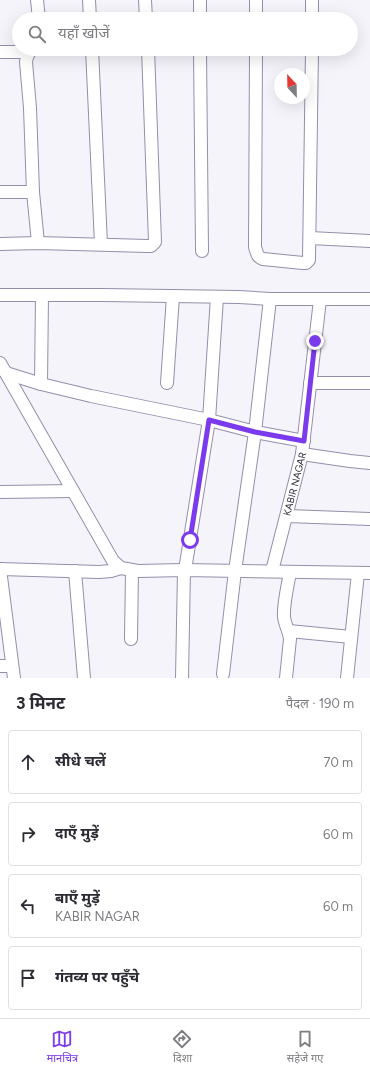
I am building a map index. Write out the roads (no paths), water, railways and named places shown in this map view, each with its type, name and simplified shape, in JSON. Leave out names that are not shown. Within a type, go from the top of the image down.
[{"type":"street","points":[[37,0],[38,12]]},
{"type":"street","points":[[89,0],[90,12]]},
{"type":"street","points":[[145,0],[146,12]]},
{"type":"street","points":[[200,0],[200,12]]},
{"type":"street","points":[[256,0],[256,12]]},
{"type":"street","points":[[312,0],[312,12]]},
{"type":"street","points":[[0,52],[12,52]]},
{"type":"street","points":[[28,56],[26,62],[30,108],[33,192],[38,243]]},
{"type":"street","points":[[92,56],[102,244]]},
{"type":"street","points":[[0,244],[38,243],[151,246],[155,242],[148,56]]},
{"type":"street","points":[[200,56],[202,251]]},
{"type":"street","points":[[256,56],[255,247],[259,258],[306,263],[309,260],[310,238],[312,56]]},
{"type":"street","points":[[0,192],[33,192]]},
{"type":"street","points":[[310,238],[370,241]]},
{"type":"street","points":[[0,295],[173,296],[320,300],[370,299],[370,288]]},
{"type":"street","points":[[41,384],[42,295]]},
{"type":"street","points":[[168,383],[173,296]]},
{"type":"street","points":[[182,678],[184,570],[209,420],[217,297]]},
{"type":"street","points":[[223,674],[235,571],[255,432],[270,299]]},
{"type":"street","name":"KABIR NAGAR","points":[[272,571],[302,454],[320,300]]},
{"type":"street","points":[[3,368],[41,384],[91,396],[209,420],[255,432],[304,441]]},
{"type":"street","points":[[3,368],[113,561],[126,569]]},
{"type":"street","points":[[310,383],[370,383]]},
{"type":"street","points":[[302,454],[350,461],[370,462]]},
{"type":"street","points":[[0,492],[73,491]]},
{"type":"street","points":[[287,516],[370,519]]},
{"type":"street","points":[[9,670],[0,569],[99,572],[126,569],[138,571],[184,570],[364,573],[351,637],[346,678]]},
{"type":"street","points":[[126,569],[131,639]]},
{"type":"street","points":[[75,571],[84,678]]},
{"type":"street","points":[[286,678],[290,639],[289,631],[284,618],[284,611],[290,572]]},
{"type":"street","points":[[289,631],[351,637]]}]
